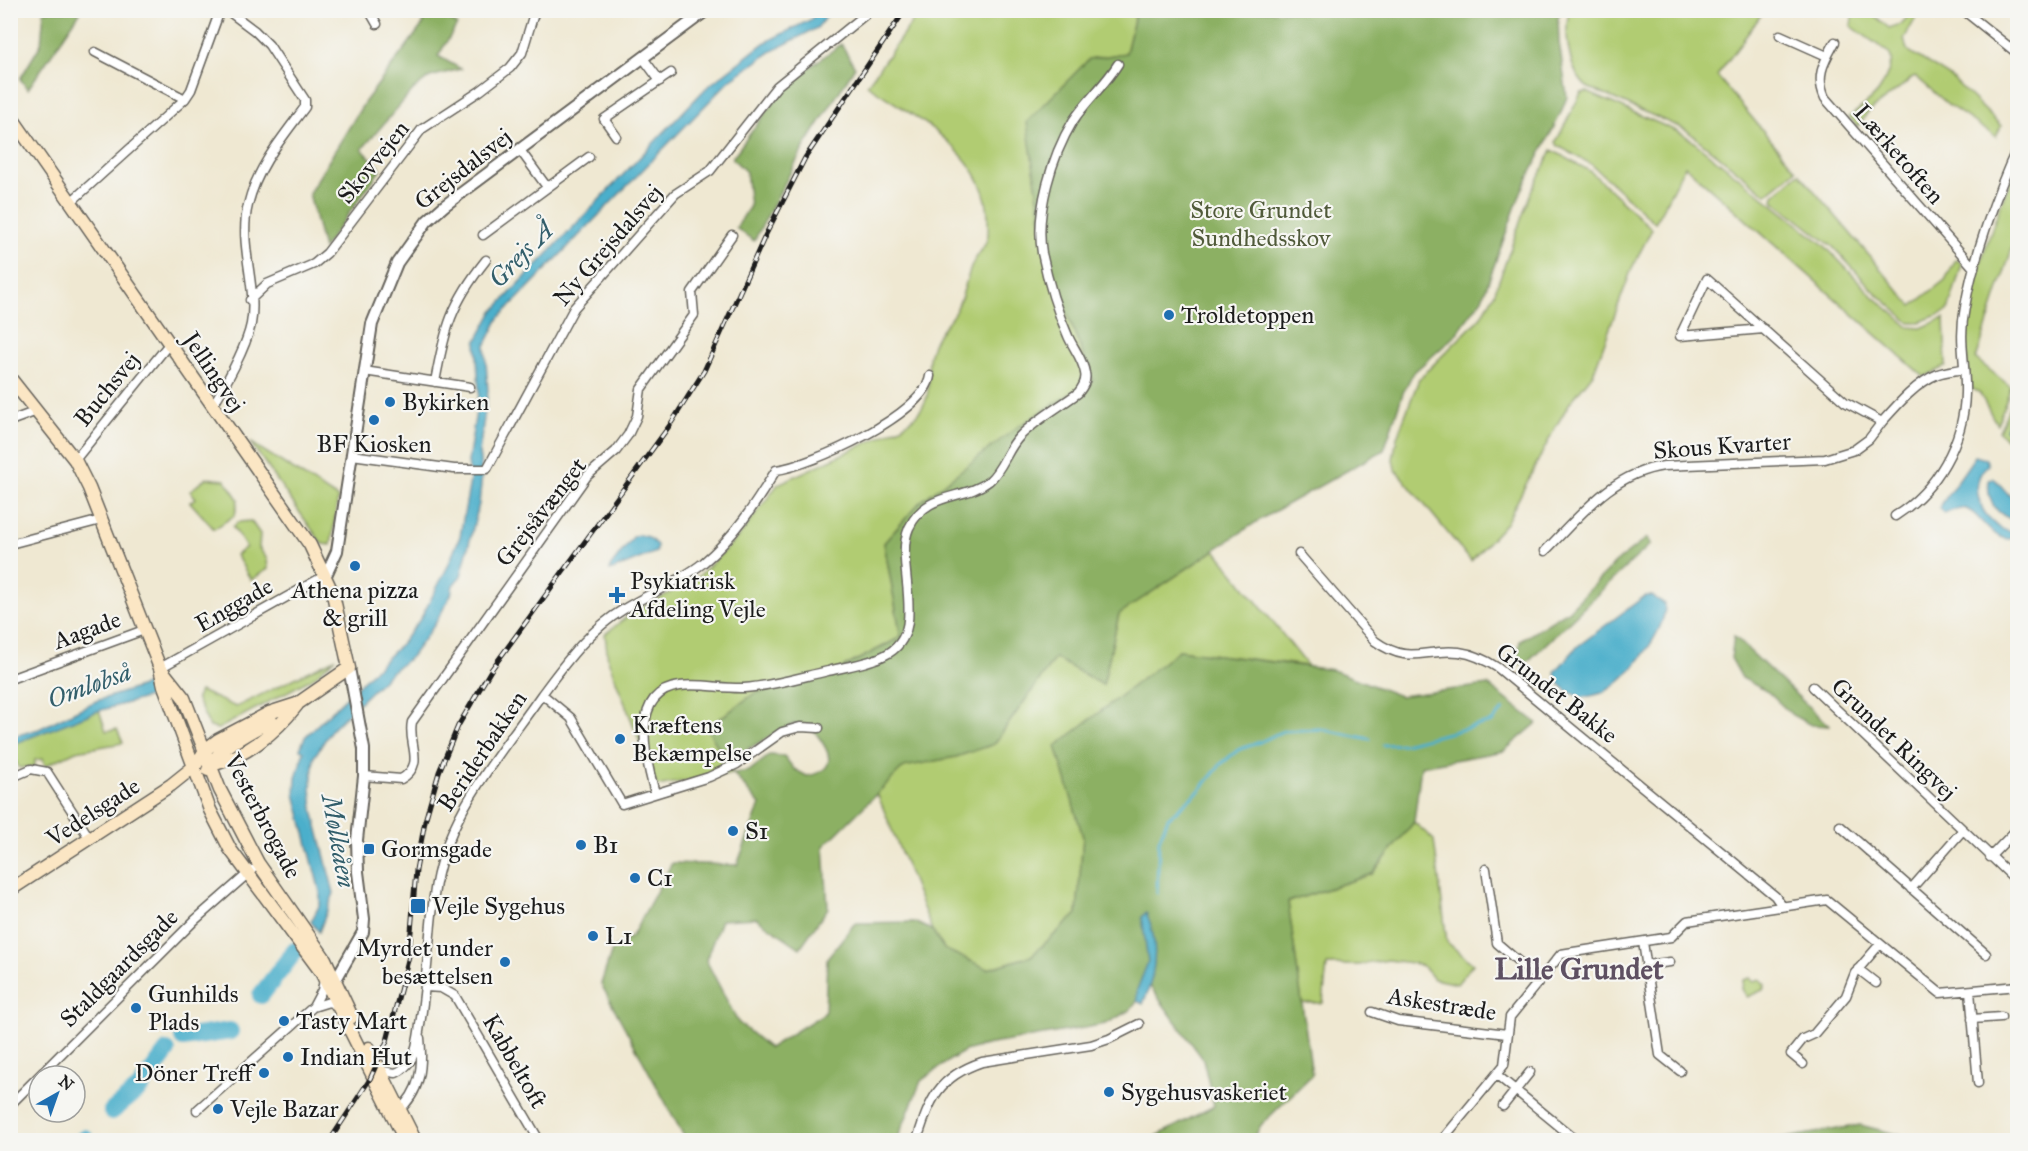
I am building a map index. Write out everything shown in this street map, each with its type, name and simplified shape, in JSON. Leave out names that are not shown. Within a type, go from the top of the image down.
[{"type":"main road","name":"Jellingvej","points":[[10,115],[72,201],[309,545],[326,575],[338,610],[349,668]]},
{"type":"main road","name":"Vesterbrogade","points":[[10,378],[75,460],[160,668],[164,686],[196,765],[204,792],[230,849],[246,874],[330,979]]},
{"type":"main road","name":"Vesterbrogade","points":[[160,668],[184,699],[222,795],[260,865],[326,959],[330,979]]},
{"type":"main road","name":"Vedelsgade","points":[[10,890],[171,785],[196,765],[205,750],[218,740],[269,713],[297,704],[349,668]]},
{"type":"main road","points":[[204,792],[211,765],[225,749],[297,704]]},
{"type":"main road","points":[[196,765],[211,765]]},
{"type":"main road","points":[[330,979],[337,1006],[396,1111],[415,1140]]},
{"type":"main road","points":[[330,979],[382,1071],[405,1140]]},
{"type":"street","points":[[72,201],[185,99],[191,90],[218,16],[225,10],[255,31],[269,45],[304,100],[304,107],[264,164],[247,208],[245,246],[251,323],[212,407]]},
{"type":"street","points":[[369,10],[377,24]]},
{"type":"street","name":"Skovvejen","points":[[250,300],[267,284],[314,264],[327,253],[422,129],[480,91],[510,68],[522,53],[535,10]]},
{"type":"street","name":"Grejsdalsvej","points":[[326,575],[337,550],[372,324],[397,263],[412,241],[444,206],[707,10]]},
{"type":"street","name":"Ny Grejsdalsvej","points":[[352,455],[468,470],[484,470],[489,466],[574,308],[675,194],[710,171],[722,159],[777,86],[871,10]]},
{"type":"street","points":[[1964,10],[2018,54]]},
{"type":"street","points":[[1780,35],[1827,56]]},
{"type":"street","name":"Lærketoften","points":[[1835,42],[1827,56],[1819,80],[1825,98],[1974,268]]},
{"type":"street","points":[[96,52],[185,99]]},
{"type":"street","points":[[643,58],[660,81]]},
{"type":"street","points":[[655,792],[644,737],[645,720],[654,698],[667,688],[683,686],[742,688],[763,686],[868,661],[894,650],[907,628],[906,546],[908,530],[918,513],[931,503],[987,482],[1021,435],[1078,393],[1085,384],[1086,374],[1082,362],[1056,309],[1047,278],[1042,249],[1044,204],[1052,172],[1074,119],[1106,84],[1118,64]]},
{"type":"street","points":[[616,136],[604,119],[670,73]]},
{"type":"street","points":[[1895,516],[1923,493],[1951,455],[1964,404],[1960,334],[1974,268],[2009,165],[2018,146]]},
{"type":"street","points":[[520,150],[547,187]]},
{"type":"street","points":[[483,235],[589,157]]},
{"type":"street","points":[[2009,165],[2018,172]]},
{"type":"street","name":"Grejsåvænget","points":[[364,776],[401,779],[414,766],[416,756],[410,730],[412,722],[587,476],[616,451],[628,435],[637,416],[641,389],[694,315],[692,292],[732,235]]},
{"type":"street","points":[[435,382],[449,318],[466,286],[486,260]]},
{"type":"street","points":[[1764,329],[1680,336],[1707,279],[1764,329],[1845,402],[1882,422]]},
{"type":"street","name":"Buchsvej","points":[[75,460],[169,344]]},
{"type":"street","name":"Skous Kvarter","points":[[1545,551],[1608,489],[1639,472],[1664,466],[1825,459],[1854,450],[1869,439],[1896,406],[1931,377],[1940,372],[1962,369]]},
{"type":"street","points":[[364,371],[470,387]]},
{"type":"street","points":[[542,694],[592,633],[622,609],[702,563],[729,538],[748,516],[776,470],[793,468],[864,437],[919,396],[928,384],[930,376]]},
{"type":"street","points":[[10,421],[37,411]]},
{"type":"street","points":[[10,544],[101,520]]},
{"type":"street","name":"Grundet Bakke","points":[[1299,554],[1375,641],[1388,651],[1415,657],[1444,652],[1466,653],[1498,668],[1775,896],[1782,906]]},
{"type":"street","name":"Enggade","points":[[160,668],[326,575]]},
{"type":"street","name":"Aagade","points":[[10,680],[144,630]]},
{"type":"street","points":[[313,1007],[322,990],[363,932],[364,919],[358,872],[357,840],[364,776],[364,749],[349,668]]},
{"type":"street","name":"Grundet Ringvej","points":[[1813,687],[2018,882]]},
{"type":"street","name":"Beriderbakken","points":[[382,1071],[396,1073],[404,1069],[413,1057],[426,987],[434,893],[444,849],[466,805],[542,694],[571,718],[621,804],[709,777],[737,764],[782,732],[800,727],[819,728]]},
{"type":"street","points":[[10,778],[31,769],[47,772],[90,839]]},
{"type":"street","points":[[1840,826],[1986,954]]},
{"type":"street","points":[[1990,857],[2018,828]]},
{"type":"street","points":[[1911,889],[1962,831]]},
{"type":"street","name":"Staldgaardsgade","points":[[10,1105],[188,927],[246,874],[260,865]]},
{"type":"street","points":[[1486,869],[1497,943],[1540,980]]},
{"type":"street","points":[[1442,1140],[1504,1065],[1510,1017],[1561,954],[1671,938],[1687,921],[1827,900],[1940,993],[2018,986]]},
{"type":"street","points":[[1642,942],[1660,1055],[1680,1071]]},
{"type":"street","points":[[1803,1064],[1791,1054],[1803,1039],[1814,1034],[1846,996],[1858,969],[1880,944]]},
{"type":"street","points":[[1646,965],[1670,962]]},
{"type":"street","points":[[1858,969],[1876,983]]},
{"type":"street","name":"Kabbeltoft","points":[[426,987],[441,988],[455,996],[538,1140]]},
{"type":"street","points":[[1970,991],[1978,1083]]},
{"type":"street","points":[[197,1110],[313,1007],[322,1003],[337,1006]]},
{"type":"street","name":"Askestræde","points":[[1372,1012],[1398,1021],[1507,1034]]},
{"type":"street","points":[[1972,1019],[2001,1017]]},
{"type":"street","points":[[917,1140],[935,1093],[965,1068],[982,1062],[1091,1044],[1109,1039],[1139,1024]]},
{"type":"street","name":"Beriderbakken","points":[[396,1111],[415,1089],[421,1071],[423,1061],[419,1032]]},
{"type":"street","points":[[1503,1106],[1530,1072]]},
{"type":"street","points":[[1497,1075],[1576,1140]]},
{"type":"green space","points":[[44,11],[81,11],[28,89],[20,79],[41,44]]},
{"type":"green space","points":[[410,11],[438,11],[457,25],[438,56],[461,69],[430,77],[413,90],[362,149],[381,169],[323,249],[309,193],[364,103],[424,23]]},
{"type":"green space","points":[[920,11],[1136,11],[1126,53],[1089,59],[1047,262],[1093,380],[1055,403],[920,502],[884,543],[901,637],[829,675],[755,693],[707,728],[733,773],[657,786],[608,660],[605,634],[632,613],[697,578],[740,535],[778,484],[901,427],[915,416],[927,396],[930,352],[935,340],[956,310],[973,263],[988,237],[985,198],[977,176],[963,157],[927,125],[867,85]]},
{"type":"green space","name":"Store Grundet Sundhedsskov","points":[[1136,11],[1562,11],[1558,17],[1559,42],[1567,97],[1521,192],[1482,299],[1454,337],[1413,373],[1403,393],[1384,450],[1261,519],[1119,614],[1103,685],[1055,658],[994,744],[956,757],[904,767],[824,846],[828,908],[800,948],[756,918],[721,920],[706,960],[738,1022],[769,1048],[825,1013],[827,958],[855,923],[914,922],[932,930],[944,949],[988,969],[1031,956],[1077,914],[1083,837],[1056,746],[1179,650],[1333,670],[1400,696],[1488,685],[1537,723],[1504,751],[1421,766],[1414,822],[1372,874],[1288,902],[1312,1075],[1261,1125],[1253,1140],[1149,1140],[1214,1106],[1203,1059],[1149,985],[1130,1010],[1106,1024],[986,1045],[965,1051],[950,1060],[921,1081],[897,1140],[686,1140],[601,984],[612,950],[632,936],[672,863],[737,865],[760,805],[733,773],[749,771],[770,755],[784,756],[794,769],[807,776],[818,773],[825,768],[828,762],[826,748],[810,726],[793,724],[726,761],[707,728],[755,693],[829,675],[901,637],[884,543],[920,502],[1020,425],[1093,380],[1047,262],[1027,122],[1089,59],[1126,53]]},
{"type":"green space","points":[[1569,11],[1764,11],[1717,76],[1796,170],[1766,194],[1686,130],[1587,87],[1575,71],[1569,51],[1567,30]]},
{"type":"green space","points":[[1853,11],[1869,11],[1889,28],[1901,24],[1913,11],[1924,11],[1917,16],[1904,39],[1907,50],[1952,78],[2001,126],[1996,137],[1950,106],[1915,76],[1867,113],[1858,127],[1849,117],[1877,93],[1885,80],[1892,60],[1889,53],[1851,26]]},
{"type":"green space","points":[[841,44],[855,67],[803,149],[754,241],[736,228],[750,206],[746,172],[732,158],[787,84]]},
{"type":"green space","points":[[1587,92],[1683,134],[1694,142],[1824,245],[1872,295],[1909,327],[1921,328],[1944,318],[1946,366],[1924,377],[1685,166],[1655,223],[1591,164],[1558,146],[1556,142],[1581,93]]},
{"type":"green space","points":[[1552,150],[1590,171],[1652,229],[1632,268],[1593,374],[1569,404],[1506,523],[1471,561],[1395,469],[1393,459],[1397,437],[1419,379],[1480,318],[1493,297],[1531,192]]},
{"type":"green space","points":[[1799,173],[1912,306],[1945,280],[1956,259],[1962,264],[1948,311],[1917,323],[1910,323],[1873,290],[1833,247],[1773,200],[1774,195]]},
{"type":"green space","points":[[2017,176],[2017,233],[1976,359],[2011,387],[1997,425],[1979,392],[1970,388],[1966,352],[1967,327],[1975,283],[1996,216],[2012,177]]},
{"type":"green space","points":[[2016,392],[2018,393],[2017,451],[1999,431]]},
{"type":"green space","points":[[250,442],[338,498],[331,545],[322,544]]},
{"type":"green space","points":[[206,478],[225,480],[238,499],[235,515],[214,529],[190,502],[196,498],[190,491]]},
{"type":"green space","points":[[251,521],[260,534],[259,548],[267,559],[268,569],[251,580],[236,555],[246,547],[233,527],[238,522]]},
{"type":"green space","points":[[1647,538],[1651,544],[1524,665],[1520,664],[1518,653],[1520,641],[1568,611],[1615,563]]},
{"type":"green space","points":[[1215,550],[1308,666],[1179,650],[1057,746],[1083,837],[1077,914],[1031,956],[988,969],[944,949],[932,930],[877,793],[904,766],[956,757],[994,744],[1055,658],[1103,685],[1119,614]]},
{"type":"green space","points":[[1734,636],[1829,726],[1811,725],[1792,715],[1768,692],[1742,678],[1731,658]]},
{"type":"green space","points":[[336,658],[313,678],[218,729],[210,727],[196,698],[200,691],[236,707]]},
{"type":"green space","points":[[99,710],[106,731],[117,729],[123,743],[76,751],[45,766],[43,759],[35,760],[35,766],[19,768],[16,762],[11,764],[10,745]]},
{"type":"green space","points":[[1414,822],[1434,840],[1447,942],[1473,964],[1457,984],[1434,979],[1423,966],[1412,963],[1388,960],[1359,965],[1327,965],[1323,1003],[1302,1003],[1288,902],[1372,874]]},
{"type":"green space","points":[[1750,978],[1754,981],[1760,979],[1765,985],[1763,990],[1747,997],[1742,989],[1743,980]]},
{"type":"green space","points":[[1860,1125],[1920,1140],[1775,1140]]},
{"type":"water","points":[[819,11],[831,11],[817,28],[772,51],[730,80],[499,318],[485,346],[488,391],[479,453],[482,475],[479,504],[461,576],[453,585],[451,595],[435,624],[411,657],[391,672],[332,729],[314,757],[311,788],[313,810],[334,893],[319,932],[311,922],[320,904],[320,892],[295,794],[296,778],[304,751],[300,749],[305,737],[402,643],[421,618],[448,566],[460,536],[470,481],[468,461],[479,393],[476,342],[492,313],[511,292],[706,88],[764,43],[810,20]]},
{"type":"water","points":[[2015,411],[2017,441],[2006,430],[2010,416]]},
{"type":"water","points":[[1975,456],[1986,459],[1988,465],[1981,473],[1978,483],[1981,504],[1993,523],[2013,532],[2015,535],[2010,539],[1995,534],[1968,510],[1960,508],[1944,514],[1939,508]]},
{"type":"water","points":[[1994,478],[2017,504],[2017,521],[2004,516],[1994,507],[1989,495],[1989,480]]},
{"type":"water","points":[[634,536],[648,537],[657,545],[656,552],[610,571],[610,567]]},
{"type":"water","points":[[1645,596],[1652,596],[1665,604],[1664,615],[1653,640],[1635,665],[1614,685],[1599,694],[1582,698],[1564,688],[1558,682],[1555,672],[1578,646]]},
{"type":"water","points":[[149,684],[153,696],[98,711],[11,745],[11,737],[39,729],[96,701]]},
{"type":"water","points":[[1146,912],[1153,935],[1155,958],[1151,981],[1143,1004],[1137,1001],[1137,990],[1148,962],[1142,917]]},
{"type":"waterway","points":[[1383,745],[1404,744],[1492,722],[1503,710]]},
{"type":"waterway","points":[[1157,893],[1159,840],[1168,818],[1200,790],[1221,764],[1238,750],[1283,731],[1320,729],[1370,739]]},
{"type":"waterway","name":"Mølleåen","points":[[261,995],[295,951]]},
{"type":"waterway","name":"Mølleåen","points":[[183,1038],[230,1031]]},
{"type":"waterway","name":"Mølleåen","points":[[112,1111],[140,1088],[167,1051]]},
{"type":"railway","points":[[330,1140],[370,1079],[387,1041],[409,956],[416,870],[425,821],[439,772],[458,726],[491,670],[670,425],[704,371],[765,236],[805,158],[905,10]]},
{"type":"place","name":"Troldetoppen","points":[[1169,315]]},
{"type":"place","name":"Bykirken","points":[[390,402]]},
{"type":"place","name":"BF Kiosken","points":[[374,420]]},
{"type":"place","name":"Athena pizza & grill","points":[[355,566]]},
{"type":"place","name":"Psykiatrisk Afdeling Vejle","points":[[617,595]]},
{"type":"place","name":"Kræftens Bekæmpelse","points":[[620,739]]},
{"type":"place","name":"S1","points":[[733,831]]},
{"type":"place","name":"B1","points":[[581,845]]},
{"type":"place","name":"Gormsgade","points":[[369,849]]},
{"type":"place","name":"C1","points":[[635,878]]},
{"type":"place","name":"Vejle Sygehus","points":[[418,906]]},
{"type":"place","name":"L1","points":[[593,936]]},
{"type":"place","name":"Myrdet under besættelsen","points":[[505,962]]},
{"type":"place","name":"Gunhilds Plads","points":[[136,1008]]},
{"type":"place","name":"Tasty Mart","points":[[284,1021]]},
{"type":"place","name":"Indian Hut","points":[[288,1057]]},
{"type":"place","name":"Döner Treff","points":[[264,1073]]},
{"type":"place","name":"Sygehusvaskeriet","points":[[1109,1092]]},
{"type":"place","name":"Vejle Bazar","points":[[218,1109]]},
{"type":"district","name":"Lille Grundet","points":[[1579,969]]},
{"type":"water label","name":"Grejs Å","points":[[521,254]]},
{"type":"water label","name":"Omløbså","points":[[89,685]]}]
